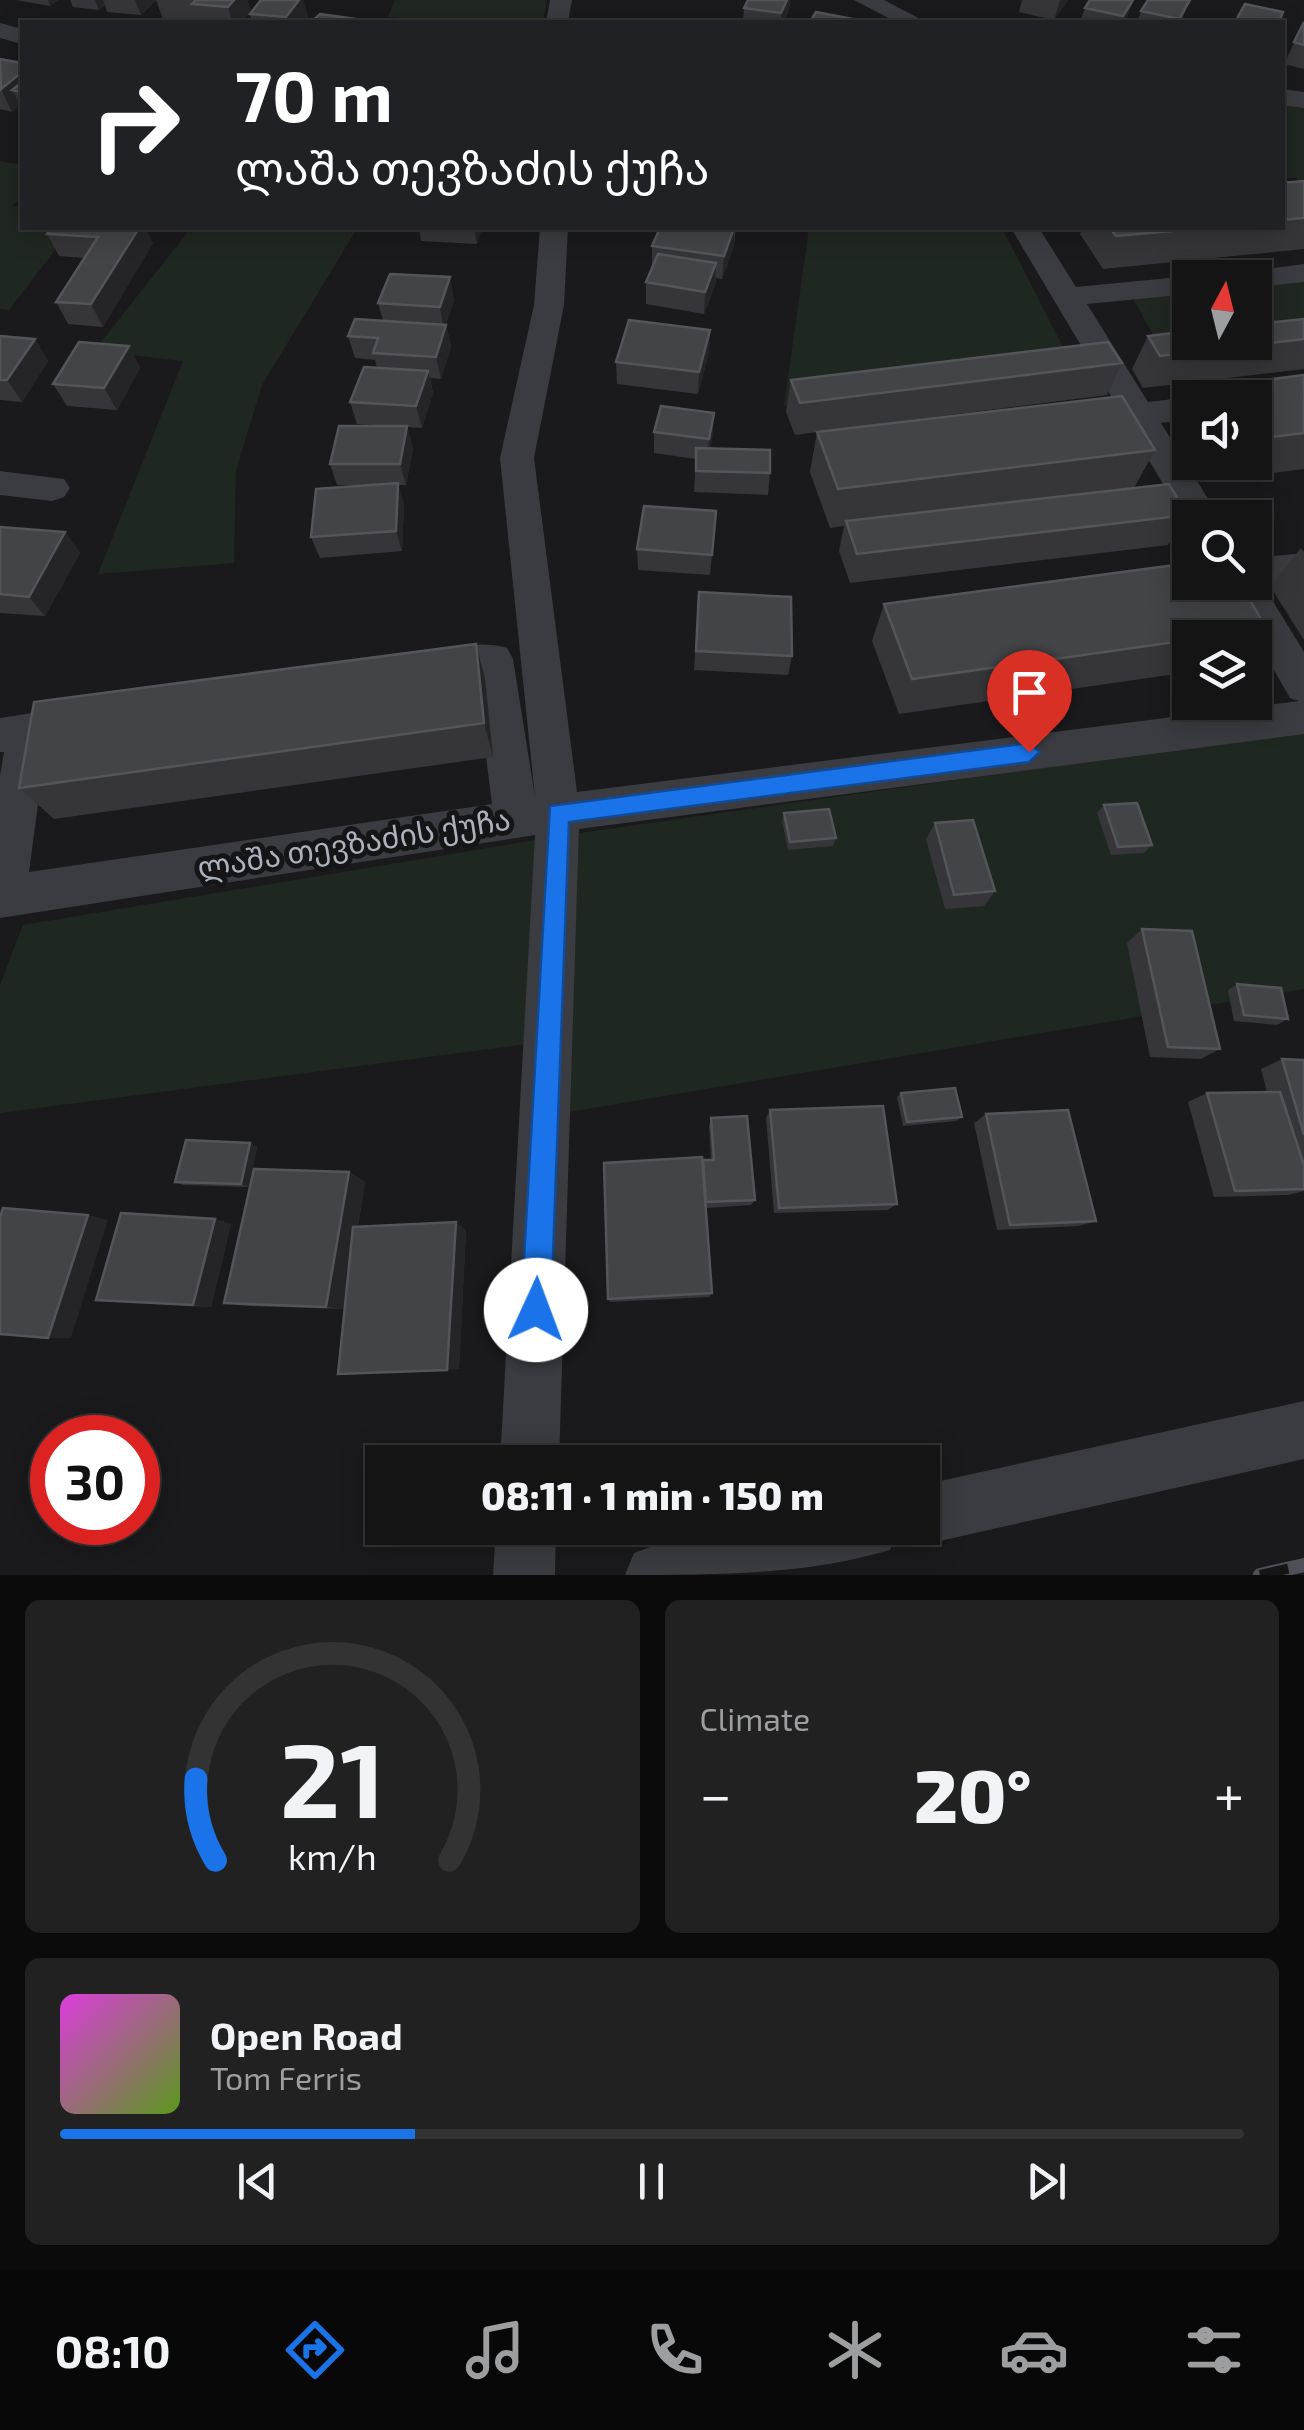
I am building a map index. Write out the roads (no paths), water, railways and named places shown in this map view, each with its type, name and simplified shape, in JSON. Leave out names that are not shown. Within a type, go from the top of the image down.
[{"type":"street","points":[[864,0],[909,20]]},
{"type":"street","points":[[529,1445],[537,816],[517,458],[549,305],[554,230]]},
{"type":"street","points":[[1026,230],[1191,500]]},
{"type":"street","points":[[1272,276],[1304,273]]},
{"type":"street","points":[[1068,297],[1172,287]]},
{"type":"street","points":[[1046,425],[1172,411]]},
{"type":"street","points":[[0,483],[52,488]]},
{"type":"street","points":[[1272,570],[1304,567]]},
{"type":"street","points":[[1252,600],[1304,686]]},
{"type":"street","points":[[396,674],[493,659],[537,816]]},
{"type":"street","points":[[1,897],[14,732],[125,716]]},
{"type":"street","name":"ლაშა თევზაძის ქუჩა","points":[[1,897],[537,816],[1304,717]]},
{"type":"street","points":[[940,1512],[1304,1430]]},
{"type":"street","points":[[524,1575],[525,1545]]},
{"type":"street","points":[[656,1575],[791,1545]]},
{"type":"railway","points":[[1260,1575],[1304,1565]]}]
